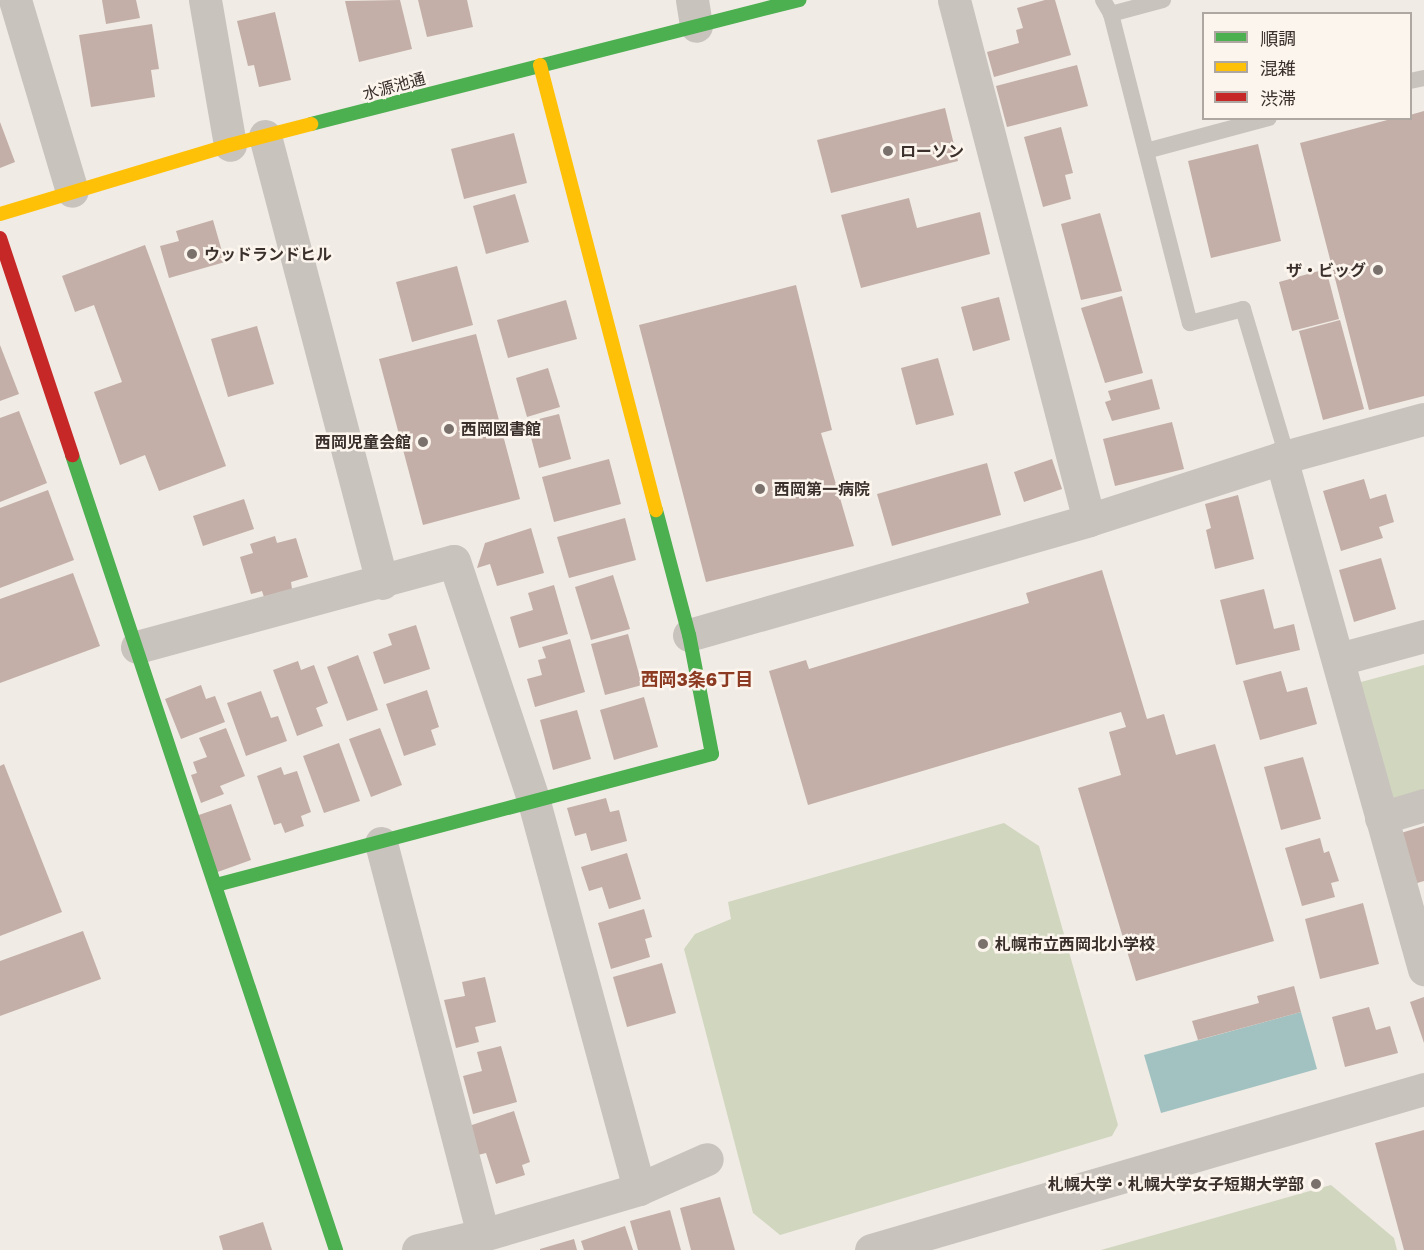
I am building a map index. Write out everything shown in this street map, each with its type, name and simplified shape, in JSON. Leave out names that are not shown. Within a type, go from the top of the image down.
[{"type":"street","points":[[15,0],[72,191]]},
{"type":"street","points":[[205,0],[230,146]]},
{"type":"street","name":"水源池通","points":[[0,214],[265,136],[540,65],[694,13],[799,0]]},
{"type":"street","points":[[954,0],[1089,520]]},
{"type":"street","points":[[216,885],[712,754],[689,635],[540,65]]},
{"type":"street","points":[[265,136],[382,583]]},
{"type":"street","points":[[0,238],[336,1250]]},
{"type":"street","points":[[689,635],[1089,520],[1284,458],[1424,419]]},
{"type":"street","points":[[1284,458],[1380,818],[1424,969]]},
{"type":"street","points":[[137,647],[382,583],[454,561],[534,802],[639,1189]]},
{"type":"street","points":[[1339,659],[1424,636]]},
{"type":"street","points":[[1380,818],[1424,805]]},
{"type":"street","points":[[381,843],[483,1235]]},
{"type":"street","points":[[871,1250],[1424,1089]]},
{"type":"street","points":[[418,1250],[483,1235],[639,1189],[707,1159]]},
{"type":"lane","points":[[1162,0],[1107,7],[1190,323],[1243,309],[1284,458]]},
{"type":"lane","points":[[1146,151],[1262,120]]},
{"type":"green space","points":[[1424,665],[1424,796],[1394,804],[1351,695],[1361,682]]},
{"type":"green space","points":[[1004,823],[1039,846],[1118,1125],[1112,1136],[780,1235],[753,1213],[684,949],[695,934],[731,919],[728,902]]},
{"type":"green space","points":[[1331,1185],[1394,1238],[1397,1250],[1101,1250]]},
{"type":"water","points":[[1301,1012],[1317,1069],[1161,1113],[1144,1055]]},
{"type":"building","points":[[102,0],[136,0],[140,18],[106,24]]},
{"type":"building","points":[[400,0],[412,49],[359,62],[345,1]]},
{"type":"building","points":[[418,0],[467,0],[473,27],[427,37]]},
{"type":"building","points":[[1045,0],[1055,0],[1071,55],[994,77],[987,52],[1019,43],[1016,30],[1023,28],[1017,8]]},
{"type":"building","points":[[275,12],[291,80],[259,87],[254,65],[248,66],[237,21]]},
{"type":"building","points":[[152,24],[159,69],[151,70],[155,97],[91,107],[79,35]]},
{"type":"building","points":[[1077,65],[1088,106],[1007,127],[996,86]]},
{"type":"building","name":"ローソン","points":[[945,108],[958,161],[831,193],[817,140]]},
{"type":"building","name":"ザ・ビッグ","points":[[1424,111],[1424,396],[1369,410],[1300,143],[1387,120],[1412,120],[1412,114]]},
{"type":"building","points":[[0,122],[15,162],[0,168]]},
{"type":"building","points":[[1061,127],[1073,173],[1065,175],[1071,199],[1043,207],[1024,137]]},
{"type":"building","points":[[514,133],[527,183],[464,199],[451,149]]},
{"type":"building","points":[[1258,144],[1281,241],[1211,258],[1188,161]]},
{"type":"building","points":[[515,194],[529,242],[486,254],[473,206]]},
{"type":"building","points":[[909,198],[917,228],[980,212],[990,254],[861,288],[841,215]]},
{"type":"building","points":[[1100,213],[1122,291],[1081,300],[1061,224]]},
{"type":"building","name":"ウッドランドヒル","points":[[213,220],[225,262],[169,278],[160,246],[179,241],[176,231]]},
{"type":"building","points":[[145,245],[226,466],[159,491],[145,455],[120,465],[94,392],[122,382],[94,305],[75,312],[62,276]]},
{"type":"building","points":[[457,266],[473,325],[412,342],[396,282]]},
{"type":"building","points":[[1326,269],[1339,319],[1292,331],[1279,282]]},
{"type":"building","name":"西岡第一病院","points":[[796,285],[832,430],[821,433],[854,546],[706,582],[639,325]]},
{"type":"building","points":[[1122,296],[1143,373],[1105,383],[1081,308]]},
{"type":"building","points":[[999,297],[1010,340],[973,351],[961,307]]},
{"type":"building","points":[[566,300],[577,339],[508,358],[497,320]]},
{"type":"building","points":[[1340,320],[1364,409],[1323,420],[1299,331]]},
{"type":"building","points":[[257,326],[274,384],[228,397],[211,339]]},
{"type":"building","name":"西岡図書館","points":[[476,334],[520,499],[423,525],[379,359]]},
{"type":"building","points":[[0,345],[19,394],[0,401]]},
{"type":"building","points":[[938,358],[954,415],[916,425],[901,368]]},
{"type":"building","points":[[548,368],[560,407],[527,417],[516,378]]},
{"type":"building","points":[[1152,379],[1160,409],[1112,421],[1105,402],[1111,400],[1108,391]]},
{"type":"building","points":[[19,411],[47,483],[0,502],[0,418]]},
{"type":"building","points":[[559,414],[571,459],[539,468],[527,422]]},
{"type":"building","points":[[1172,422],[1184,469],[1115,486],[1103,439]]},
{"type":"building","points":[[609,459],[621,504],[554,522],[542,477]]},
{"type":"building","points":[[1052,459],[1062,489],[1024,502],[1014,472]]},
{"type":"building","points":[[987,463],[1001,515],[892,546],[877,494]]},
{"type":"building","points":[[1364,479],[1370,499],[1386,494],[1394,522],[1379,527],[1383,538],[1341,551],[1323,491]]},
{"type":"building","points":[[48,490],[74,560],[0,588],[0,508]]},
{"type":"building","points":[[1238,495],[1254,559],[1215,569],[1206,530],[1211,528],[1205,504]]},
{"type":"building","points":[[244,499],[254,529],[203,546],[193,516]]},
{"type":"building","points":[[625,518],[636,560],[569,578],[557,537]]},
{"type":"building","points":[[531,528],[544,573],[497,586],[490,564],[477,568],[485,543]]},
{"type":"building","points":[[275,536],[277,543],[296,538],[308,577],[291,582],[292,589],[264,597],[262,591],[251,594],[240,557],[253,553],[250,544]]},
{"type":"building","points":[[1381,558],[1396,609],[1354,622],[1339,570]]},
{"type":"building","points":[[1102,570],[1147,719],[1164,714],[1176,755],[1215,744],[1274,941],[1136,981],[1078,788],[1121,775],[1109,732],[1126,727],[1121,712],[808,805],[769,671],[806,660],[809,669],[1029,603],[1026,593]]},
{"type":"building","points":[[73,573],[100,646],[0,683],[0,599]]},
{"type":"building","points":[[613,575],[630,629],[591,640],[575,587]]},
{"type":"building","points":[[554,585],[568,634],[519,648],[510,617],[533,610],[528,593]]},
{"type":"building","points":[[1264,589],[1274,629],[1294,624],[1300,650],[1236,665],[1220,600]]},
{"type":"building","points":[[416,625],[430,669],[384,684],[373,652],[392,645],[388,634]]},
{"type":"building","points":[[628,634],[642,685],[605,695],[591,644]]},
{"type":"building","points":[[570,639],[585,692],[535,707],[527,679],[542,675],[538,660],[546,658],[542,647]]},
{"type":"building","points":[[358,655],[378,710],[347,721],[327,667]]},
{"type":"building","points":[[298,661],[301,670],[314,665],[328,703],[316,708],[323,726],[297,736],[273,670]]},
{"type":"building","points":[[1281,671],[1287,692],[1307,687],[1317,724],[1260,740],[1243,681]]},
{"type":"building","points":[[201,685],[206,699],[215,696],[225,722],[181,739],[165,699]]},
{"type":"building","points":[[427,690],[439,727],[431,730],[436,745],[404,756],[386,704]]},
{"type":"building","points":[[261,691],[271,718],[278,716],[287,741],[246,756],[227,703]]},
{"type":"building","points":[[644,697],[658,747],[614,760],[600,710]]},
{"type":"building","points":[[577,710],[591,759],[553,770],[540,720]]},
{"type":"building","points":[[226,728],[245,776],[220,786],[224,794],[201,803],[191,775],[197,773],[193,762],[207,757],[199,738]]},
{"type":"building","points":[[380,728],[402,785],[371,797],[349,739]]},
{"type":"building","points":[[339,743],[360,801],[324,813],[303,756]]},
{"type":"building","points":[[1303,757],[1321,819],[1281,830],[1264,767]]},
{"type":"building","points":[[4,764],[62,912],[0,936],[0,766]]},
{"type":"building","points":[[281,767],[284,775],[297,771],[311,812],[301,816],[304,826],[285,833],[281,823],[274,825],[257,776]]},
{"type":"building","points":[[606,798],[610,812],[619,810],[627,841],[591,851],[586,833],[575,836],[567,808]]},
{"type":"building","points":[[231,804],[251,860],[212,874],[193,817]]},
{"type":"building","points":[[1424,826],[1424,881],[1417,883],[1401,833]]},
{"type":"building","points":[[1320,838],[1324,853],[1329,851],[1339,881],[1331,883],[1335,897],[1302,906],[1285,848]]},
{"type":"building","points":[[627,853],[641,899],[609,909],[602,887],[589,891],[581,867]]},
{"type":"building","points":[[1363,903],[1379,964],[1320,979],[1305,919]]},
{"type":"building","points":[[644,909],[652,937],[645,939],[650,957],[611,969],[598,923]]},
{"type":"building","points":[[83,931],[101,979],[0,1016],[0,961]]},
{"type":"building","points":[[662,963],[676,1013],[627,1027],[613,977]]},
{"type":"building","points":[[485,977],[496,1022],[475,1027],[479,1042],[456,1048],[444,1000],[465,996],[462,982]]},
{"type":"building","points":[[1294,986],[1301,1012],[1198,1040],[1192,1021],[1259,1003],[1257,996]]},
{"type":"building","points":[[1424,997],[1424,1043],[1410,1002]]},
{"type":"building","points":[[1369,1007],[1376,1030],[1390,1026],[1398,1053],[1345,1067],[1332,1017]]},
{"type":"building","points":[[501,1046],[517,1102],[473,1114],[463,1076],[482,1071],[477,1052]]},
{"type":"building","points":[[514,1111],[530,1162],[522,1165],[525,1175],[496,1184],[486,1153],[478,1155],[469,1126]]},
{"type":"building","points":[[1424,1130],[1424,1250],[1404,1250],[1375,1143]]},
{"type":"building","points":[[720,1197],[735,1250],[691,1250],[680,1208]]},
{"type":"building","points":[[670,1210],[681,1250],[638,1250],[630,1221]]},
{"type":"building","points":[[263,1222],[272,1250],[223,1250],[219,1236]]},
{"type":"building","points":[[625,1226],[633,1250],[584,1250],[581,1241]]},
{"type":"building","points":[[574,1239],[577,1250],[540,1250],[540,1249]]},
{"type":"traffic: fast","points":[[311,124],[799,0]]},
{"type":"traffic: fast","points":[[72,455],[336,1250]]},
{"type":"traffic: fast","points":[[216,885],[712,754],[689,635],[656,510]]},
{"type":"traffic: slow","points":[[540,65],[656,510]]},
{"type":"traffic: slow","points":[[0,214],[230,145],[311,124]]},
{"type":"traffic: jam","points":[[0,238],[72,455]]},
{"type":"place","name":"ローソン","points":[[888,151]]},
{"type":"place","name":"ウッドランドヒル","points":[[192,254]]},
{"type":"place","name":"ザ・ビッグ","points":[[1378,270]]},
{"type":"place","name":"西岡図書館","points":[[449,429]]},
{"type":"place","name":"西岡児童会館","points":[[423,442]]},
{"type":"place","name":"西岡第一病院","points":[[760,489]]},
{"type":"place","name":"札幌市立西岡北小学校","points":[[983,944]]},
{"type":"place","name":"札幌大学・札幌大学女子短期大学部","points":[[1316,1184]]},
{"type":"district","name":"西岡3条6丁目","points":[[697,679]]}]
